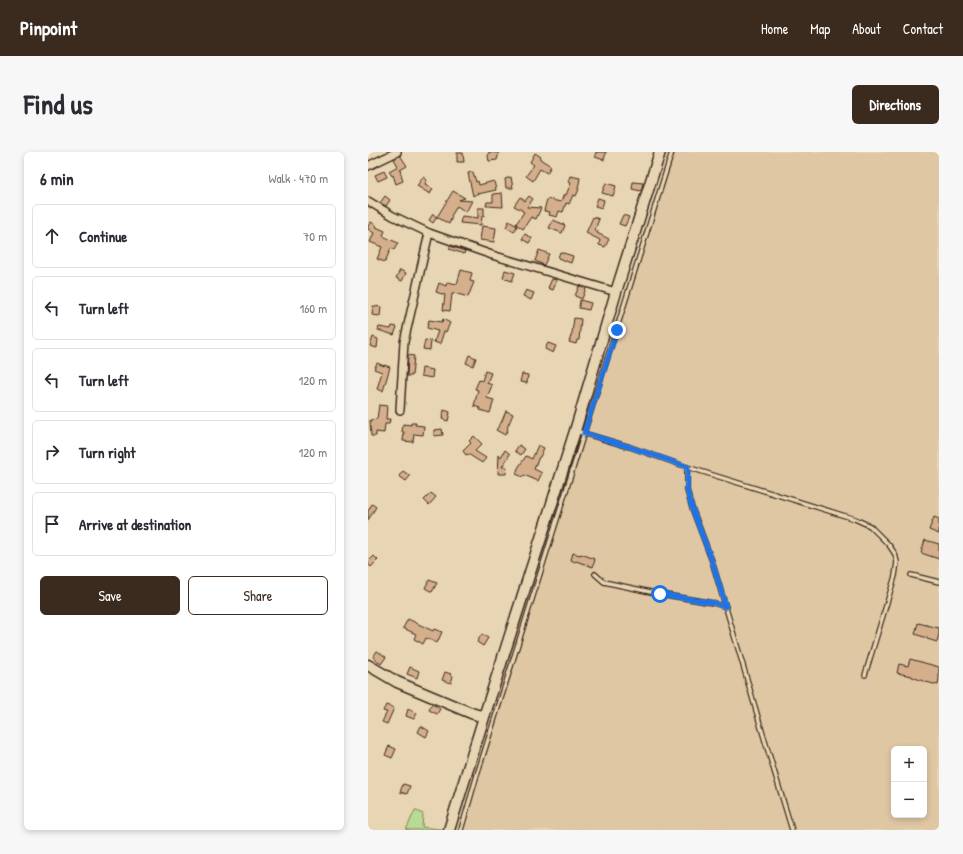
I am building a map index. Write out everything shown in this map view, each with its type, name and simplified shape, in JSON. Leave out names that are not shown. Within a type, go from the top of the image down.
[{"type":"street","points":[[368,166],[397,152]]},
{"type":"street","points":[[449,830],[484,717],[580,432],[616,292],[660,152]]},
{"type":"street","points":[[368,201],[393,216],[429,233],[492,255],[616,292]]},
{"type":"street","points":[[400,410],[404,342],[429,233]]},
{"type":"street","points":[[368,665],[397,682],[484,717]]},
{"type":"lane","points":[[461,830],[580,432],[672,152]]},
{"type":"lane","points":[[580,432],[855,519],[870,526],[889,545],[895,554],[897,562],[895,576],[865,674]]},
{"type":"lane","points":[[688,467],[687,490],[692,508],[712,561],[792,830]]},
{"type":"lane","points":[[595,574],[604,582],[660,594],[714,603],[726,607]]},
{"type":"lane","points":[[911,575],[939,582]]},
{"type":"shaded area","points":[[669,152],[939,152],[939,830],[455,830]]},
{"type":"green space","points":[[415,810],[423,814],[422,827],[448,830],[406,830]]},
{"type":"building","points":[[489,152],[499,153],[497,160],[489,161]]},
{"type":"building","points":[[596,152],[606,152],[604,160],[595,157]]},
{"type":"building","points":[[457,153],[463,153],[464,162],[457,162]]},
{"type":"building","points":[[535,153],[541,157],[540,159],[551,166],[547,173],[540,169],[533,181],[526,176],[534,165],[530,162]]},
{"type":"building","points":[[400,155],[407,166],[400,170],[403,181],[396,184],[393,175],[392,176],[389,171],[398,166],[394,159]]},
{"type":"building","points":[[384,171],[387,177],[378,181],[375,175]]},
{"type":"building","points":[[473,172],[476,182],[478,181],[479,185],[494,181],[496,190],[478,193],[473,196],[468,173]]},
{"type":"building","points":[[570,176],[580,178],[579,189],[576,196],[573,195],[569,204],[566,203],[563,212],[559,211],[557,217],[549,215],[550,212],[544,211],[547,199],[561,202],[571,183],[568,182]]},
{"type":"building","points":[[423,177],[427,180],[425,184],[433,189],[430,194],[417,186]]},
{"type":"building","points":[[511,177],[513,188],[506,188],[505,179]]},
{"type":"building","points":[[633,182],[643,183],[641,191],[632,189]]},
{"type":"building","points":[[606,183],[616,186],[613,196],[602,193]]},
{"type":"building","points":[[453,191],[465,198],[459,200],[472,201],[466,212],[457,206],[451,216],[452,217],[449,224],[437,217]]},
{"type":"building","points":[[502,193],[503,207],[486,206],[487,202],[493,202],[493,194]]},
{"type":"building","points":[[385,196],[390,200],[386,206],[380,203]]},
{"type":"building","points":[[529,196],[533,199],[527,207],[541,208],[536,219],[531,217],[523,229],[516,224],[524,212],[514,206],[520,197],[525,201]]},
{"type":"building","points":[[598,198],[604,200],[602,208],[595,206]]},
{"type":"building","points":[[478,208],[484,208],[484,216],[482,216],[481,225],[460,223],[462,216],[478,218]]},
{"type":"building","points":[[433,214],[437,217],[433,223],[429,220]]},
{"type":"building","points":[[623,215],[629,217],[625,226],[619,224]]},
{"type":"building","points":[[593,217],[599,219],[595,230],[598,231],[597,233],[609,239],[605,247],[599,245],[600,240],[586,233]]},
{"type":"building","points":[[553,220],[565,225],[562,233],[549,228]]},
{"type":"building","points":[[509,221],[517,226],[514,232],[506,227]]},
{"type":"building","points":[[371,222],[377,226],[376,227],[385,231],[383,236],[398,243],[394,250],[391,248],[385,262],[377,259],[382,247],[370,242],[374,233],[368,229]]},
{"type":"building","points":[[482,226],[496,228],[494,242],[480,240]]},
{"type":"building","points":[[525,234],[532,238],[529,243],[522,239]]},
{"type":"building","points":[[450,246],[465,251],[464,254],[449,249]]},
{"type":"building","points":[[539,250],[549,254],[544,265],[535,261]]},
{"type":"building","points":[[560,252],[573,256],[571,263],[558,258]]},
{"type":"building","points":[[400,270],[406,273],[402,281],[396,278]]},
{"type":"building","points":[[461,270],[472,273],[470,281],[474,282],[468,297],[454,293],[452,294],[450,311],[443,310],[445,295],[436,292],[439,283],[446,286],[447,282],[457,284]]},
{"type":"building","points":[[505,270],[515,273],[512,281],[503,278]]},
{"type":"building","points":[[552,279],[557,280],[553,290],[548,288]]},
{"type":"building","points":[[579,286],[586,288],[582,299],[575,296]]},
{"type":"building","points":[[526,290],[534,293],[531,300],[523,296]]},
{"type":"building","points":[[580,300],[591,303],[589,310],[579,308]]},
{"type":"building","points":[[373,306],[381,307],[380,316],[372,315]]},
{"type":"building","points":[[574,318],[581,319],[579,340],[577,340],[576,344],[569,342]]},
{"type":"building","points":[[443,319],[450,323],[446,332],[444,331],[440,344],[434,342],[438,331],[427,328],[429,320],[442,322]]},
{"type":"building","points":[[392,326],[397,327],[394,335],[378,330],[379,327],[391,329]]},
{"type":"building","points":[[373,337],[378,339],[377,348],[370,346]]},
{"type":"building","points":[[425,340],[431,341],[430,350],[423,349]]},
{"type":"building","points":[[548,343],[556,346],[553,353],[545,349]]},
{"type":"building","points":[[408,355],[414,356],[412,376],[407,376]]},
{"type":"building","points":[[469,355],[476,358],[473,366],[466,363]]},
{"type":"building","points":[[377,363],[390,367],[383,391],[377,389],[382,372],[374,369]]},
{"type":"building","points":[[422,368],[433,370],[432,378],[421,376]]},
{"type":"building","points":[[485,371],[491,373],[487,383],[492,385],[487,398],[494,400],[490,413],[480,410],[480,408],[474,406],[478,390],[475,389],[479,380],[482,381]]},
{"type":"building","points":[[522,374],[528,375],[527,383],[520,382]]},
{"type":"building","points":[[379,405],[387,406],[386,419],[390,419],[389,424],[385,424],[384,433],[376,432],[376,436],[371,436],[370,420],[377,419]]},
{"type":"building","points":[[444,410],[450,412],[448,421],[442,419]]},
{"type":"building","points":[[506,411],[513,414],[505,435],[496,430]]},
{"type":"building","points":[[411,423],[424,426],[423,435],[414,434],[413,442],[403,441],[403,424],[411,425]]},
{"type":"building","points":[[442,429],[443,435],[434,436],[434,430]]},
{"type":"building","points":[[474,436],[482,444],[475,451],[486,458],[482,463],[468,454],[466,455],[463,451],[471,443],[469,441]]},
{"type":"building","points":[[519,445],[525,449],[521,455],[515,451]]},
{"type":"building","points":[[538,445],[544,448],[534,469],[542,473],[538,481],[524,475],[523,477],[516,474],[526,456],[532,459]]},
{"type":"building","points":[[505,450],[510,454],[502,467],[507,467],[506,474],[498,474],[499,455],[501,457]]},
{"type":"building","points":[[403,471],[410,476],[406,481],[399,476]]},
{"type":"building","points":[[431,493],[436,497],[429,505],[424,500]]},
{"type":"building","points":[[372,504],[376,507],[368,520],[368,511]]},
{"type":"building","points":[[934,517],[939,519],[939,534],[929,530]]},
{"type":"building","points":[[925,540],[939,544],[939,559],[921,553]]},
{"type":"building","points":[[573,553],[595,559],[593,567],[571,560]]},
{"type":"building","points":[[374,556],[378,560],[371,567],[368,562]]},
{"type":"building","points":[[429,580],[437,583],[432,592],[425,588]]},
{"type":"building","points":[[408,619],[433,631],[434,629],[442,632],[437,643],[426,638],[423,644],[414,639],[416,634],[403,628]]},
{"type":"building","points":[[918,623],[939,628],[937,642],[915,634]]},
{"type":"building","points":[[482,634],[488,638],[483,646],[477,642]]},
{"type":"building","points":[[377,651],[386,657],[381,664],[373,657]]},
{"type":"building","points":[[910,659],[939,667],[938,685],[912,676],[897,673],[899,664],[908,666]]},
{"type":"building","points":[[410,667],[419,671],[417,678],[407,674]]},
{"type":"building","points":[[445,672],[453,676],[451,683],[442,680]]},
{"type":"building","points":[[432,704],[440,709],[437,714],[429,710]]},
{"type":"building","points":[[386,705],[394,708],[387,724],[382,722],[387,712],[383,711]]},
{"type":"building","points":[[408,709],[417,713],[414,719],[406,716]]},
{"type":"building","points":[[421,726],[429,731],[426,737],[418,732]]},
{"type":"building","points":[[389,746],[396,749],[392,758],[385,755]]},
{"type":"building","points":[[403,784],[410,786],[407,794],[400,792]]},
{"type":"route","points":[[617,330],[584,433],[688,467],[687,490],[692,508],[712,561],[726,607],[714,603],[660,594]]}]
